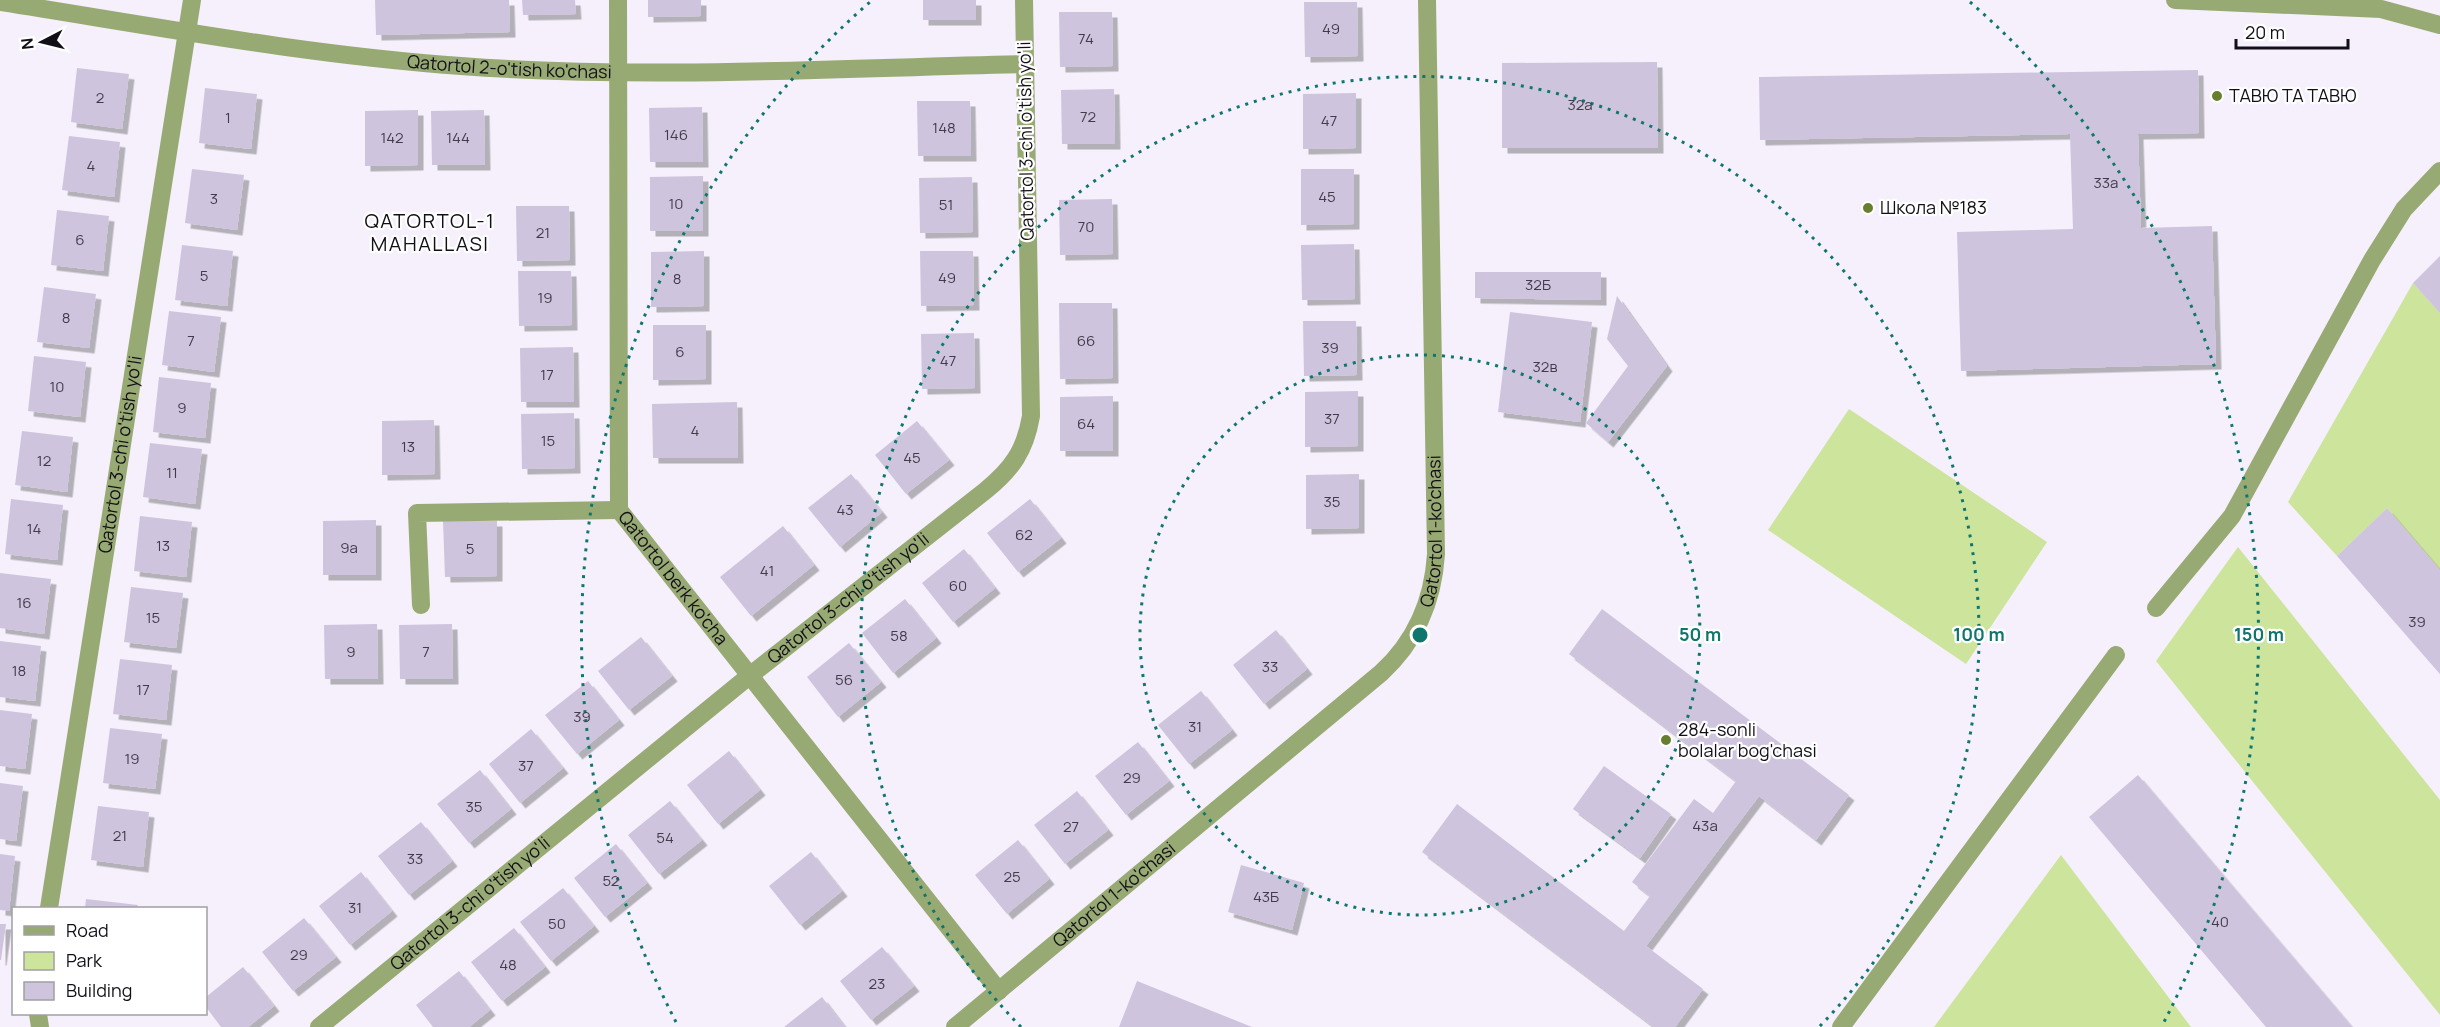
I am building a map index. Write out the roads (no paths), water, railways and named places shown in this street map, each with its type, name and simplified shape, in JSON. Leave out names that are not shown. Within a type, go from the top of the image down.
[{"type":"street","name":"Qatortol 3-chi o'tish yo'li","points":[[49,907],[192,0]]},
{"type":"street","name":"Qatortol berk ko'cha","points":[[618,0],[618,510],[999,991]]},
{"type":"street","name":"Qatortol 3-chi o'tish yo'li","points":[[319,1027],[748,677],[1004,476],[1017,459],[1027,436],[1031,416],[1024,0]]},
{"type":"street","name":"Qatortol 1-ko'chasi","points":[[959,1026],[1381,673],[1398,658],[1411,641],[1420,623],[1432,585],[1436,555],[1427,0]]},
{"type":"street","points":[[2175,0],[2381,9],[2440,25]]},
{"type":"street","name":"Qatortol 2-o'tish ko'chasi","points":[[0,2],[346,54],[450,65],[619,73],[1024,64]]},
{"type":"street","points":[[2156,608],[2232,516],[2372,260],[2404,208],[2440,171]]},
{"type":"street","points":[[420,605],[417,513],[618,510]]},
{"type":"street","points":[[1840,1027],[2116,654]]},
{"type":"place","name":"ТАВЮ ТА ТАВЮ","points":[[2217,96]]},
{"type":"place","name":"Школа №183","points":[[1868,208]]},
{"type":"place","name":"284-sonli bolalar bog'chasi","points":[[1666,740]]},
{"type":"district","name":"QATORTOL-1 MAHALLASI","points":[[430,232]]}]
